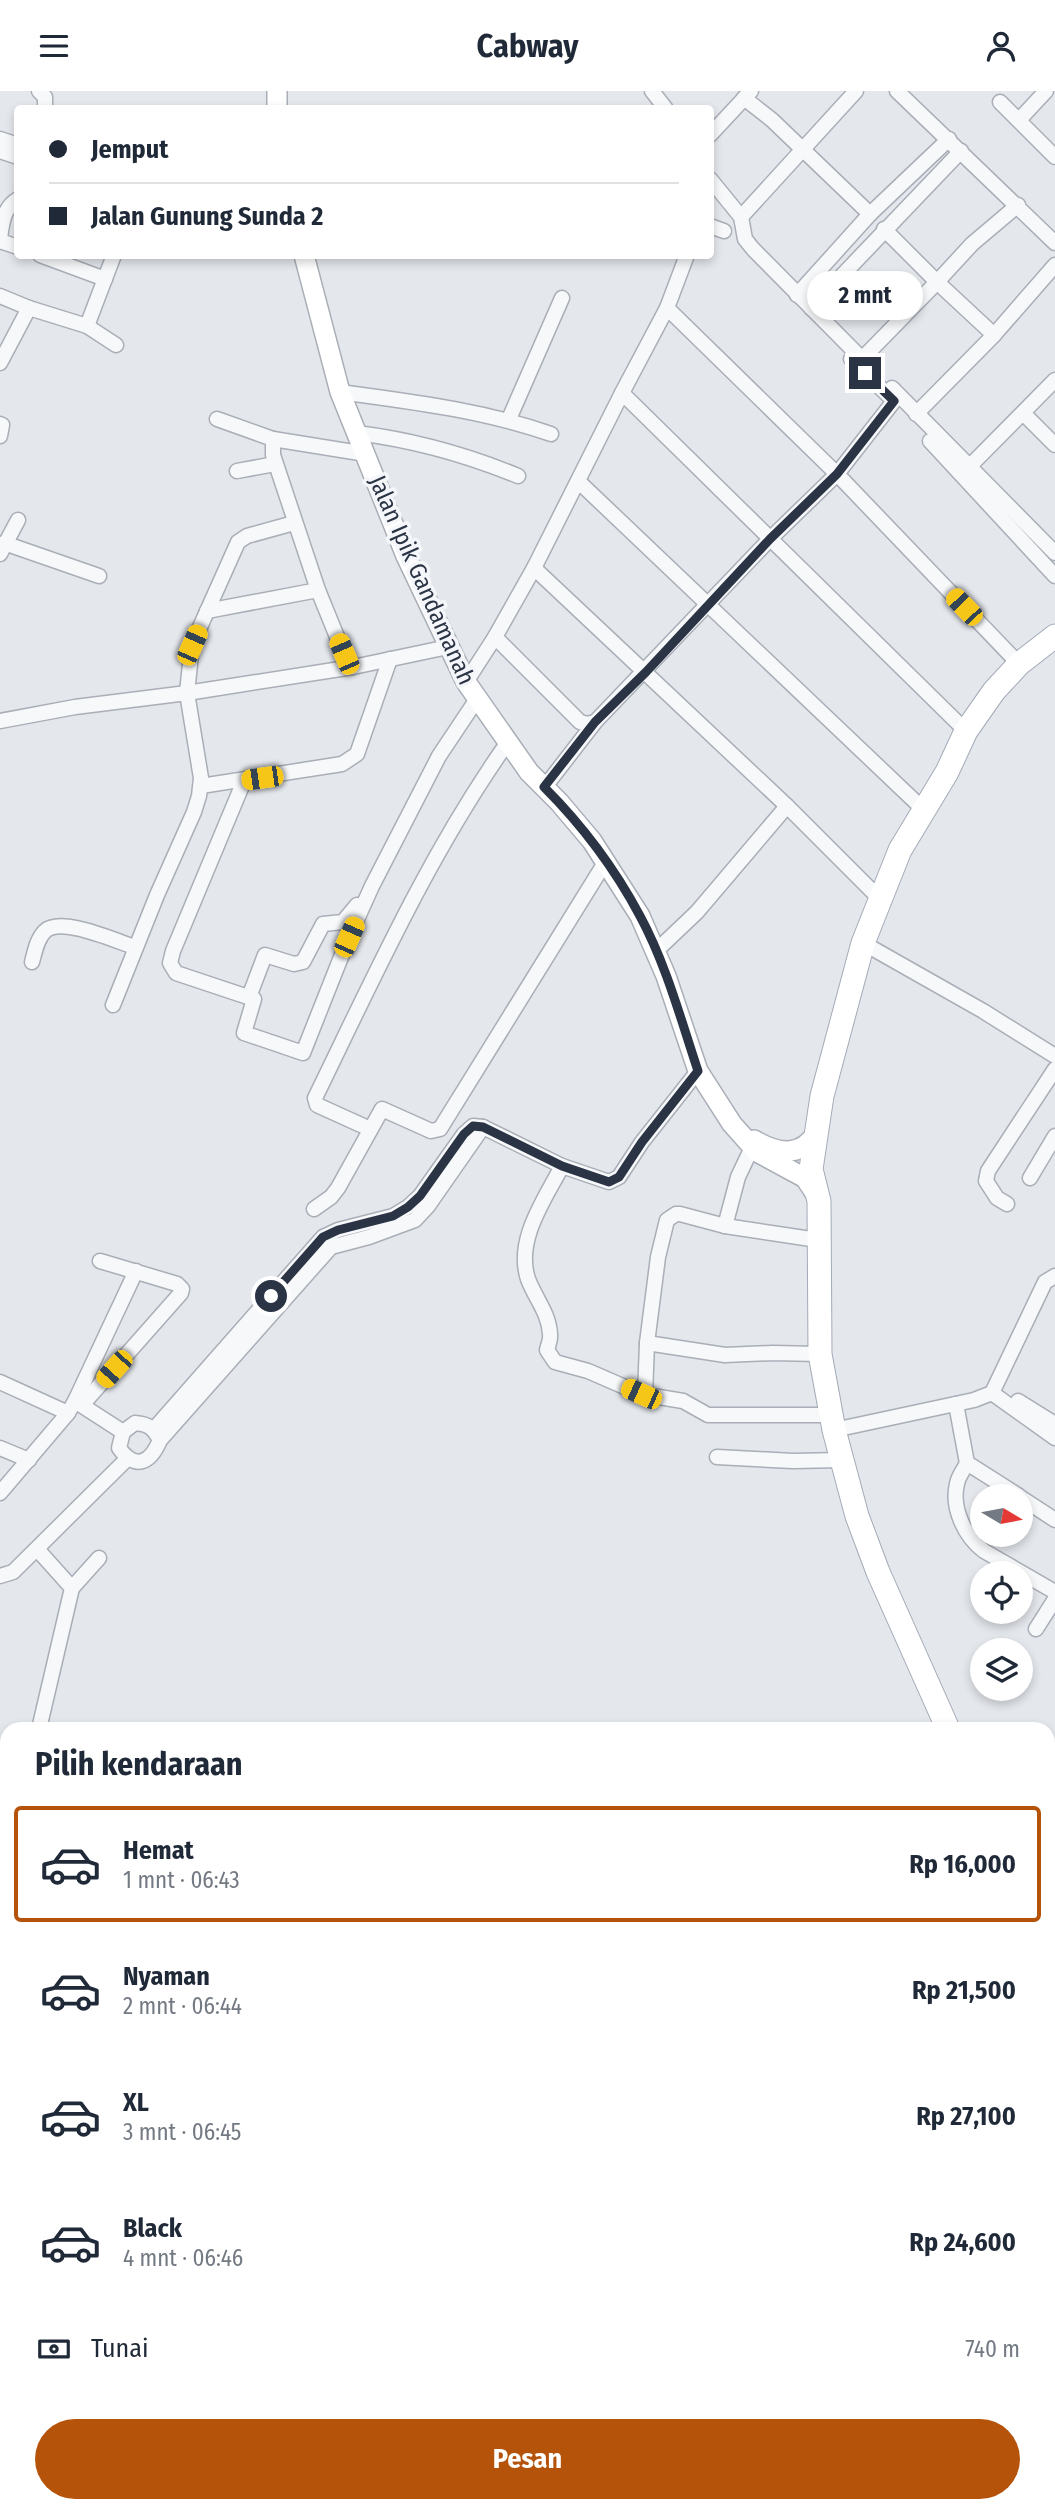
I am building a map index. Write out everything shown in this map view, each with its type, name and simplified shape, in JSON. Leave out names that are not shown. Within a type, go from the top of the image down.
[{"type":"main road","points":[[945,1722],[890,1604],[857,1516],[842,1460],[820,1354],[819,1201],[811,1169],[822,1096],[863,943],[900,850],[947,772],[966,731],[994,691],[1019,664],[1055,637]]},
{"type":"street","points":[[652,91],[663,105]]},
{"type":"street","points":[[741,217],[856,91]]},
{"type":"street","points":[[897,91],[1055,243]]},
{"type":"street","points":[[1019,120],[1046,91]]},
{"type":"street","points":[[714,131],[748,95],[801,150],[870,214]]},
{"type":"street","points":[[1000,102],[1055,157]]},
{"type":"street","points":[[797,295],[870,214],[948,139]]},
{"type":"street","points":[[811,308],[961,151]]},
{"type":"street","points":[[714,184],[741,217],[744,239],[811,308],[1055,576]]},
{"type":"street","points":[[0,240],[1,217],[14,201]]},
{"type":"street","points":[[857,359],[937,282],[972,244],[1018,205]]},
{"type":"street","points":[[884,229],[994,335]]},
{"type":"street","points":[[51,259],[105,279]]},
{"type":"street","points":[[87,327],[112,259]]},
{"type":"street","name":"Jalan Ipik Gandamanah","points":[[305,259],[340,392],[406,556],[471,691],[529,772],[583,828],[640,916],[656,951],[698,1071],[748,1140],[771,1162],[805,1178],[819,1201]]},
{"type":"street","points":[[244,781],[170,963],[176,973],[254,1001],[244,1033],[303,1052],[372,886],[439,756],[495,637],[534,568],[667,308],[685,259]]},
{"type":"street","points":[[916,414],[994,335],[1055,265]]},
{"type":"street","points":[[0,296],[29,309],[87,327],[116,345]]},
{"type":"street","points":[[509,419],[562,298]]},
{"type":"street","points":[[667,308],[837,474],[1019,664]]},
{"type":"street","points":[[0,363],[29,309]]},
{"type":"street","points":[[857,359],[1055,553]]},
{"type":"street","points":[[969,467],[1055,380]]},
{"type":"street","points":[[340,392],[469,410],[509,419],[551,435]]},
{"type":"street","points":[[622,393],[966,731]]},
{"type":"street","points":[[544,787],[595,722],[646,672],[770,539],[837,474],[894,401]]},
{"type":"street","points":[[1024,414],[1055,445]]},
{"type":"street","points":[[217,419],[272,439],[366,454]]},
{"type":"street","points":[[0,424],[0,436]]},
{"type":"street","points":[[357,433],[447,451],[519,476]]},
{"type":"street","points":[[272,439],[275,464],[294,523],[344,654],[353,667]]},
{"type":"street","points":[[237,471],[275,464]]},
{"type":"street","points":[[578,481],[924,810]]},
{"type":"street","points":[[18,520],[2,549],[99,576]]},
{"type":"street","points":[[113,1005],[135,947],[194,812],[201,786],[187,693],[192,645],[238,542],[247,535],[294,523]]},
{"type":"street","points":[[534,568],[787,806],[880,899]]},
{"type":"street","points":[[207,611],[318,590]]},
{"type":"street","points":[[495,637],[580,722],[595,722]]},
{"type":"street","points":[[0,722],[75,707],[388,663],[450,650]]},
{"type":"street","points":[[201,786],[342,764],[353,758],[363,739],[388,663]]},
{"type":"street","points":[[370,1129],[315,1104],[314,1098],[418,887],[471,795],[508,742]]},
{"type":"street","points":[[656,951],[697,912],[787,806]]},
{"type":"street","points":[[314,1209],[331,1197],[338,1188],[384,1108],[431,1131],[440,1129],[606,861]]},
{"type":"street","points":[[248,997],[266,955],[292,964],[303,962],[323,924],[346,920],[372,886]]},
{"type":"street","points":[[33,962],[36,947],[44,932],[58,925],[135,947]]},
{"type":"street","points":[[863,943],[983,1011],[1055,1056]]},
{"type":"street","points":[[1007,1204],[997,1198],[986,1181],[988,1171],[1055,1069]]},
{"type":"street","points":[[157,1435],[147,1424],[135,1423],[123,1432],[119,1448],[127,1459],[139,1462],[149,1458],[157,1435],[323,1237],[338,1230],[411,1214],[420,1196],[464,1134],[473,1126],[483,1127],[562,1166],[609,1182],[619,1177],[642,1142],[698,1071]]},
{"type":"street","points":[[725,1226],[748,1140],[766,1147],[794,1151],[805,1148],[817,1132]]},
{"type":"street","points":[[1030,1178],[1055,1136]]},
{"type":"street","points":[[562,1166],[523,1252],[529,1283],[548,1322],[551,1337],[547,1346],[549,1355],[555,1362],[588,1371],[645,1395],[683,1401],[708,1415],[833,1422],[956,1404],[994,1390],[1045,1282],[1055,1276]]},
{"type":"street","points":[[645,1395],[647,1343],[658,1257],[667,1220],[680,1214],[725,1226],[818,1240]]},
{"type":"street","points":[[0,1493],[75,1406],[181,1293],[177,1284],[100,1261]]},
{"type":"street","points":[[75,1406],[136,1271]]},
{"type":"street","points":[[647,1343],[725,1355],[820,1354]]},
{"type":"street","points":[[0,1383],[75,1406],[123,1432]]},
{"type":"street","points":[[994,1390],[1055,1424]]},
{"type":"street","points":[[994,1390],[1055,1438]]},
{"type":"street","points":[[956,1404],[967,1463],[956,1485],[965,1532],[984,1551],[1055,1592]]},
{"type":"street","points":[[0,1448],[29,1460]]},
{"type":"street","points":[[717,1457],[793,1461],[842,1460]]},
{"type":"street","points":[[0,1576],[13,1572],[127,1459]]},
{"type":"street","points":[[967,1463],[999,1484]]},
{"type":"street","points":[[1033,1506],[1055,1520]]},
{"type":"street","points":[[37,1549],[72,1588]]},
{"type":"street","points":[[41,1722],[72,1588],[99,1558]]},
{"type":"street","points":[[1036,1629],[1055,1599]]},
{"type":"route","points":[[271,1296],[323,1237],[338,1230],[393,1216],[408,1207],[420,1196],[464,1134],[473,1126],[483,1127],[562,1166],[613,1181],[619,1177],[642,1142],[698,1071],[666,976],[640,916],[583,828],[544,787],[595,722],[646,672],[770,539],[837,474],[894,401],[865,373]]}]
